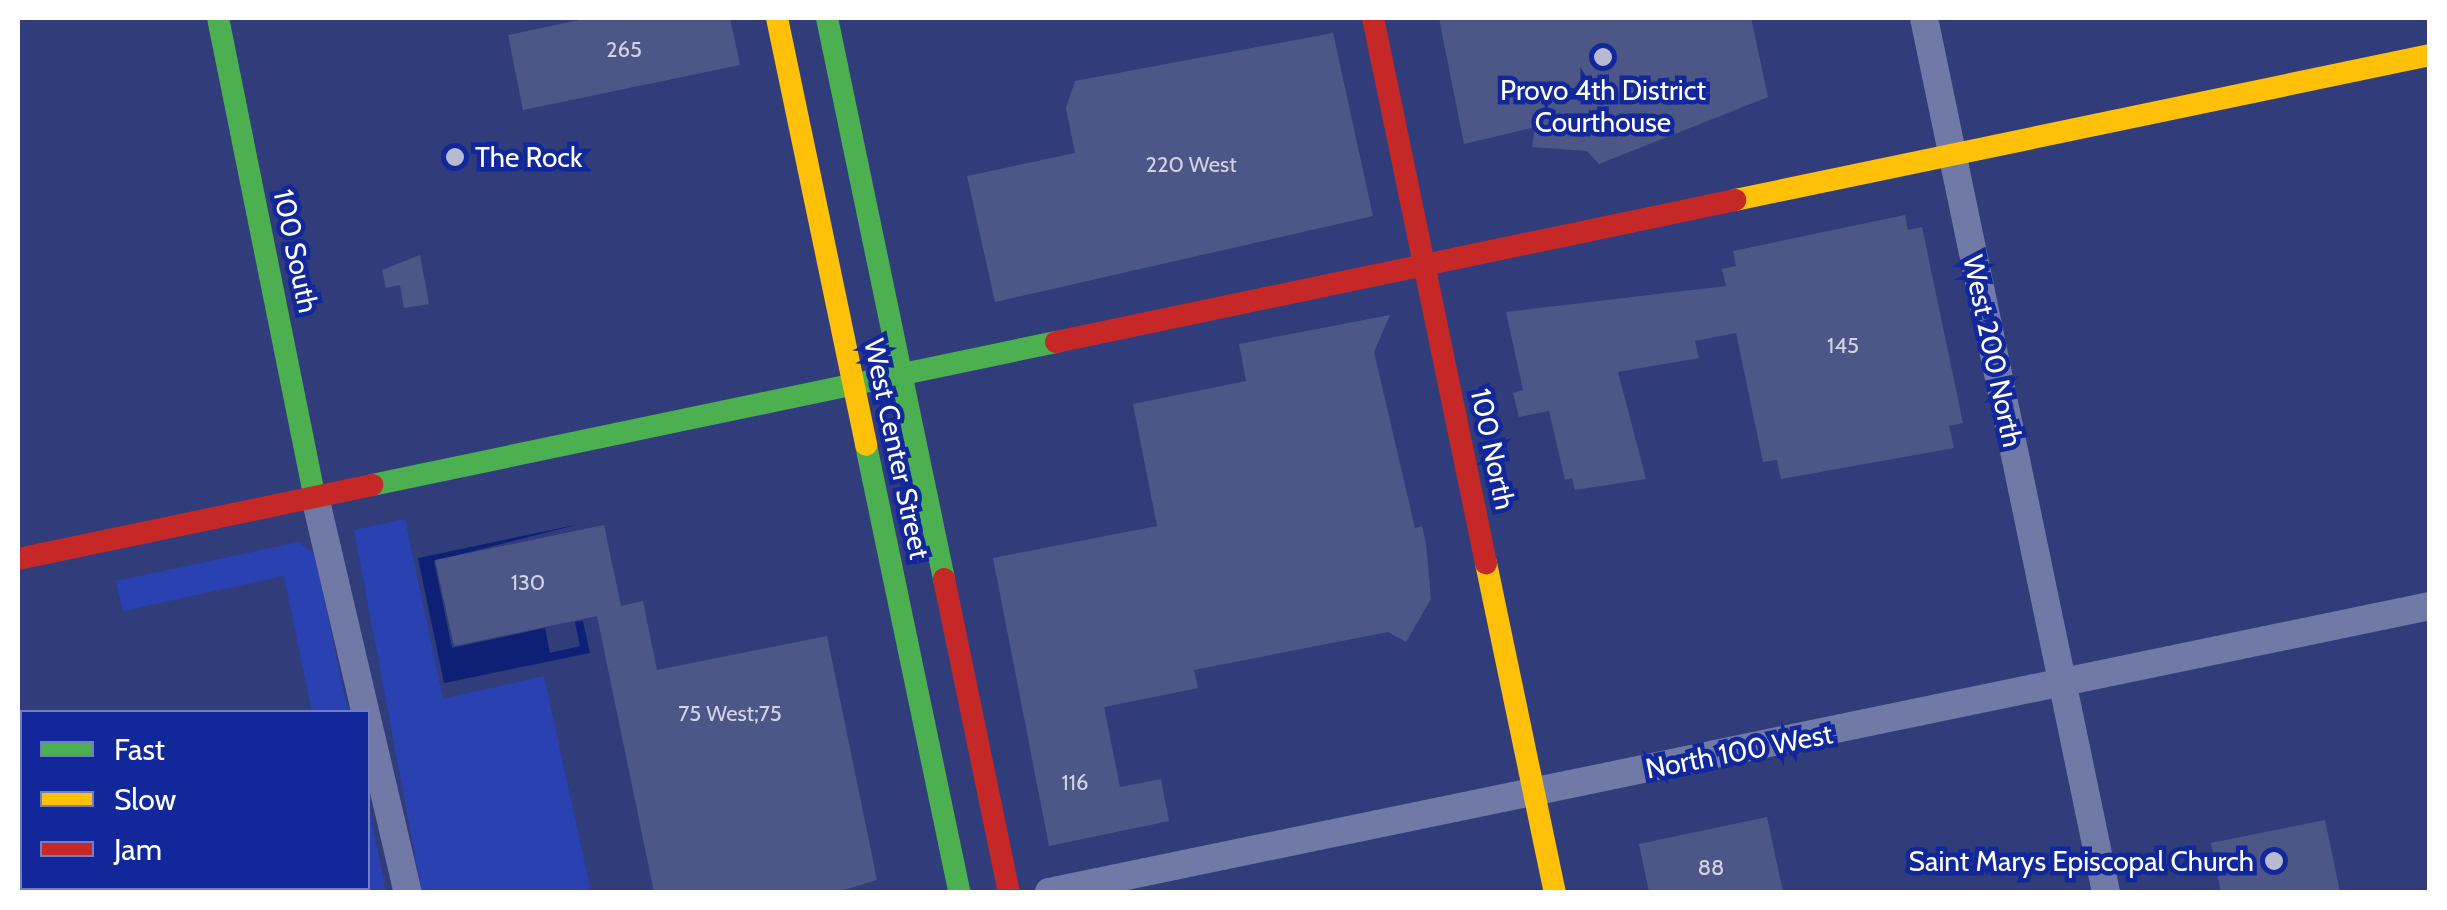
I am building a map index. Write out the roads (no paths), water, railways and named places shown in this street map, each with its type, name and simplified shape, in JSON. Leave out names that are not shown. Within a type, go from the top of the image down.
[{"type":"main road","name":"100 South","points":[[218,18],[316,497]]},
{"type":"main road","name":"West Center Street","points":[[777,18],[959,892]]},
{"type":"main road","name":"West Center Street","points":[[827,18],[1009,892]]},
{"type":"main road","name":"100 North","points":[[1372,18],[1555,892]]},
{"type":"main road","points":[[18,558],[852,380],[2430,55]]},
{"type":"street","name":"West 200 North","points":[[1924,18],[2106,892]]},
{"type":"street","points":[[316,497],[366,710]]},
{"type":"street","name":"North 100 West","points":[[1048,892],[2430,606]]},
{"type":"street","points":[[370,729],[408,892]]},
{"type":"place","name":"Provo 4th District Courthouse","points":[[1603,57]]},
{"type":"place","name":"The Rock","points":[[455,157]]},
{"type":"place","name":"Saint Marys Episcopal Church","points":[[2274,861]]}]
